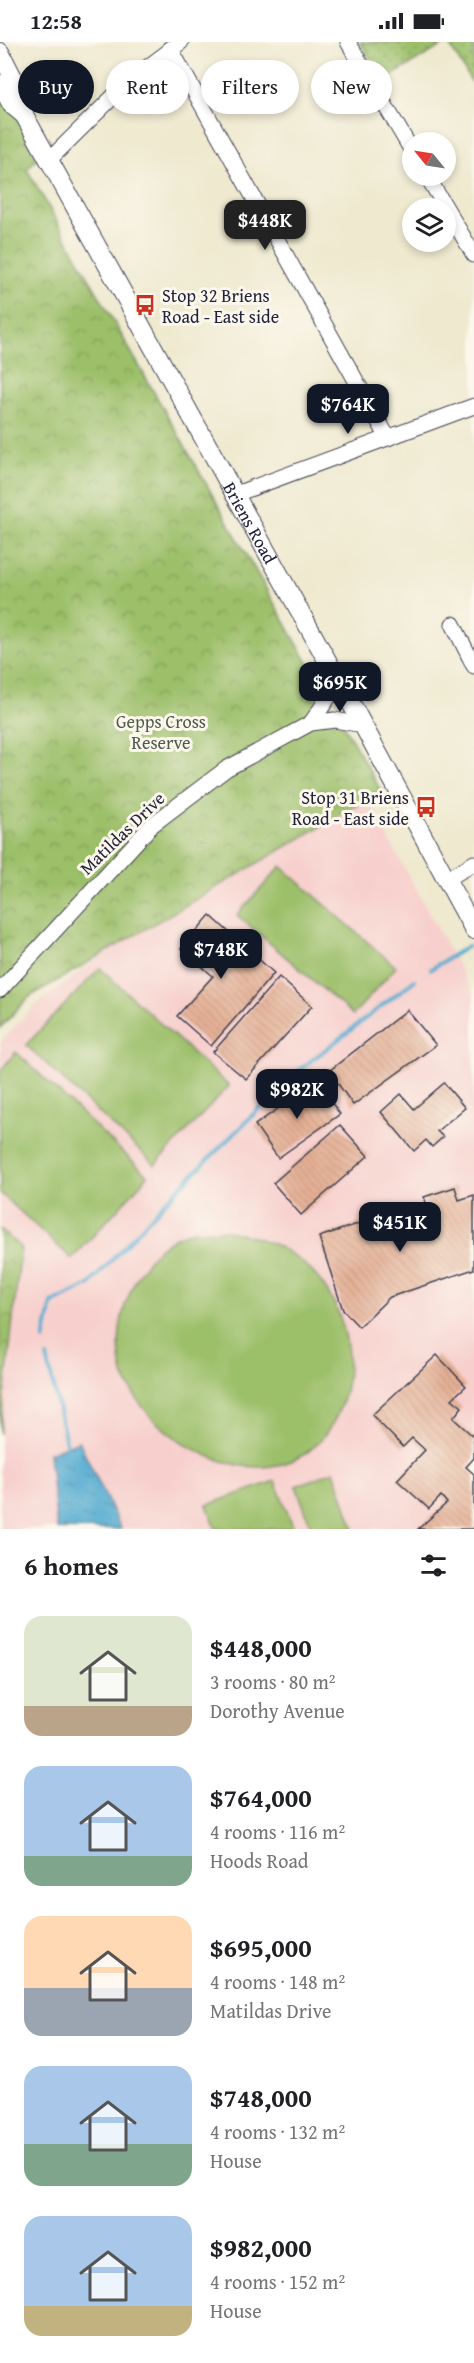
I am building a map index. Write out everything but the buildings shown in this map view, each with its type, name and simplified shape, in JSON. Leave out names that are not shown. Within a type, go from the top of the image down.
[{"type":"main road","name":"Briens Road","points":[[0,52],[23,97],[24,116]]},
{"type":"main road","name":"Briens Road","points":[[2,89],[12,105],[24,116],[363,725],[474,930]]},
{"type":"street","points":[[348,42],[402,134]]},
{"type":"street","points":[[48,161],[128,81],[176,45],[388,438]]},
{"type":"street","points":[[433,186],[474,255]]},
{"type":"street","points":[[233,495],[474,406]]},
{"type":"street","points":[[453,624],[474,666]]},
{"type":"street","points":[[311,723],[339,682]]},
{"type":"street","name":"Matildas Drive","points":[[0,990],[152,825],[226,769],[311,723],[335,720],[363,725]]},
{"type":"street","points":[[447,879],[474,863]]},
{"type":"shaded area","points":[[350,768],[474,995],[474,1529],[0,1529],[0,1445],[19,1255],[0,1236],[0,1042],[36,1005]]},
{"type":"green space","points":[[360,42],[448,42],[392,76],[392,60],[371,60]]},
{"type":"green space","points":[[448,42],[474,42],[474,86]]},
{"type":"green space","name":"Gepps Cross Reserve","points":[[0,89],[45,150],[27,169],[381,791],[29,997],[0,1028]]},
{"type":"green space","points":[[281,866],[396,967],[353,1015],[237,915]]},
{"type":"green space","points":[[100,968],[229,1086],[155,1165],[26,1045]]},
{"type":"green space","points":[[16,1052],[148,1176],[72,1259],[0,1193],[0,1071]]},
{"type":"green space","points":[[0,1229],[21,1248],[0,1434]]},
{"type":"green space","points":[[222,1230],[268,1242],[294,1256],[313,1273],[328,1293],[339,1316],[346,1340],[348,1365],[345,1390],[337,1414],[324,1436],[303,1455],[277,1465],[250,1467],[222,1461],[195,1450],[170,1434],[149,1414],[133,1393],[123,1374],[119,1342],[121,1320],[140,1272],[160,1248],[177,1237],[190,1232]]},
{"type":"green space","points":[[334,1471],[354,1529],[312,1529],[296,1486]]},
{"type":"green space","points":[[275,1481],[294,1529],[216,1529],[207,1505]]},
{"type":"water","points":[[79,1441],[121,1529],[57,1529],[49,1453]]},
{"type":"waterway","points":[[431,969],[468,946]]},
{"type":"waterway","points":[[44,1340],[52,1303],[89,1285],[164,1203],[294,1074],[415,980]]},
{"type":"waterway","points":[[47,1357],[67,1447]]},
{"type":"place","name":"Stop 32 Briens Road - East side","points":[[145,305]]},
{"type":"place","name":"Stop 31 Briens Road - East side","points":[[426,807]]}]
